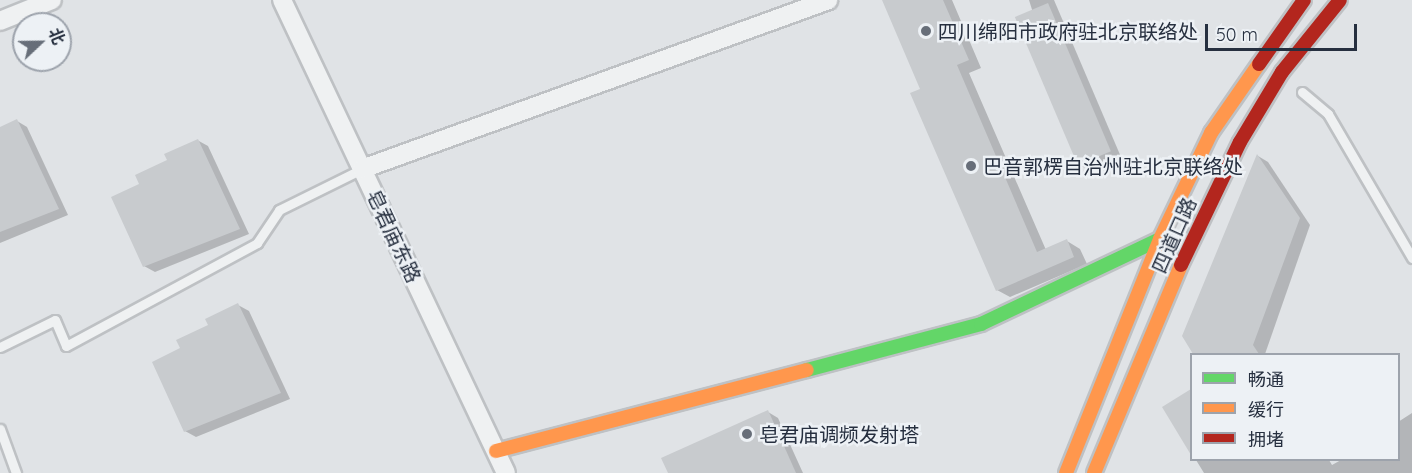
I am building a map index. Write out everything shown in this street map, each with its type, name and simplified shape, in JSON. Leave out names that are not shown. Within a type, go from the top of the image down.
[{"type":"street","points":[[0,21],[52,0]]},
{"type":"street","name":"皂君庙东路","points":[[282,0],[506,473]]},
{"type":"street","points":[[362,169],[828,0]]},
{"type":"street","name":"四道口路","points":[[1066,473],[1160,239],[1232,98],[1305,0]]},
{"type":"street","name":"四道口路","points":[[1094,473],[1190,242],[1240,142],[1282,72],[1340,0]]},
{"type":"street","points":[[496,451],[981,324],[1160,239]]},
{"type":"lane","points":[[1302,92],[1328,114],[1412,258]]},
{"type":"lane","points":[[0,347],[55,320],[66,346],[257,243],[279,210],[362,169]]},
{"type":"lane","points":[[0,429],[16,473]]},
{"type":"building","name":"巴音郭楞自治州驻北京联络处","points":[[882,0],[943,0],[969,60],[957,65],[1037,252],[1067,239],[1074,257],[996,291],[910,93],[920,89]]},
{"type":"building","points":[[1048,3],[1111,151],[1078,165],[1015,17]]},
{"type":"building","points":[[17,119],[59,209],[0,232],[0,127]]},
{"type":"building","points":[[198,139],[240,229],[143,267],[111,197],[139,184],[135,175],[167,160],[164,154]]},
{"type":"building","points":[[1257,154],[1300,218],[1253,345],[1258,353],[1192,353],[1182,336]]},
{"type":"building","points":[[238,303],[281,393],[184,432],[152,362],[180,348],[176,340],[208,325],[205,319]]},
{"type":"building","points":[[1190,390],[1190,453],[1162,407]]},
{"type":"building","name":"皂君庙调频发射塔","points":[[768,410],[796,473],[668,473],[661,458]]},
{"type":"traffic: fast","points":[[807,370],[981,324],[1160,239]]},
{"type":"traffic: slow","points":[[1066,473],[1160,239],[1211,133],[1259,64]]},
{"type":"traffic: slow","points":[[1094,473],[1181,265]]},
{"type":"traffic: slow","points":[[496,451],[807,370]]},
{"type":"traffic: jam","points":[[1259,64],[1304,0]]},
{"type":"traffic: jam","points":[[1181,265],[1240,142],[1282,72],[1340,0]]},
{"type":"place","name":"四川绵阳市政府驻北京联络处","points":[[926,31]]},
{"type":"place","name":"巴音郭楞自治州驻北京联络处","points":[[971,166]]},
{"type":"place","name":"皂君庙调频发射塔","points":[[747,434]]}]
